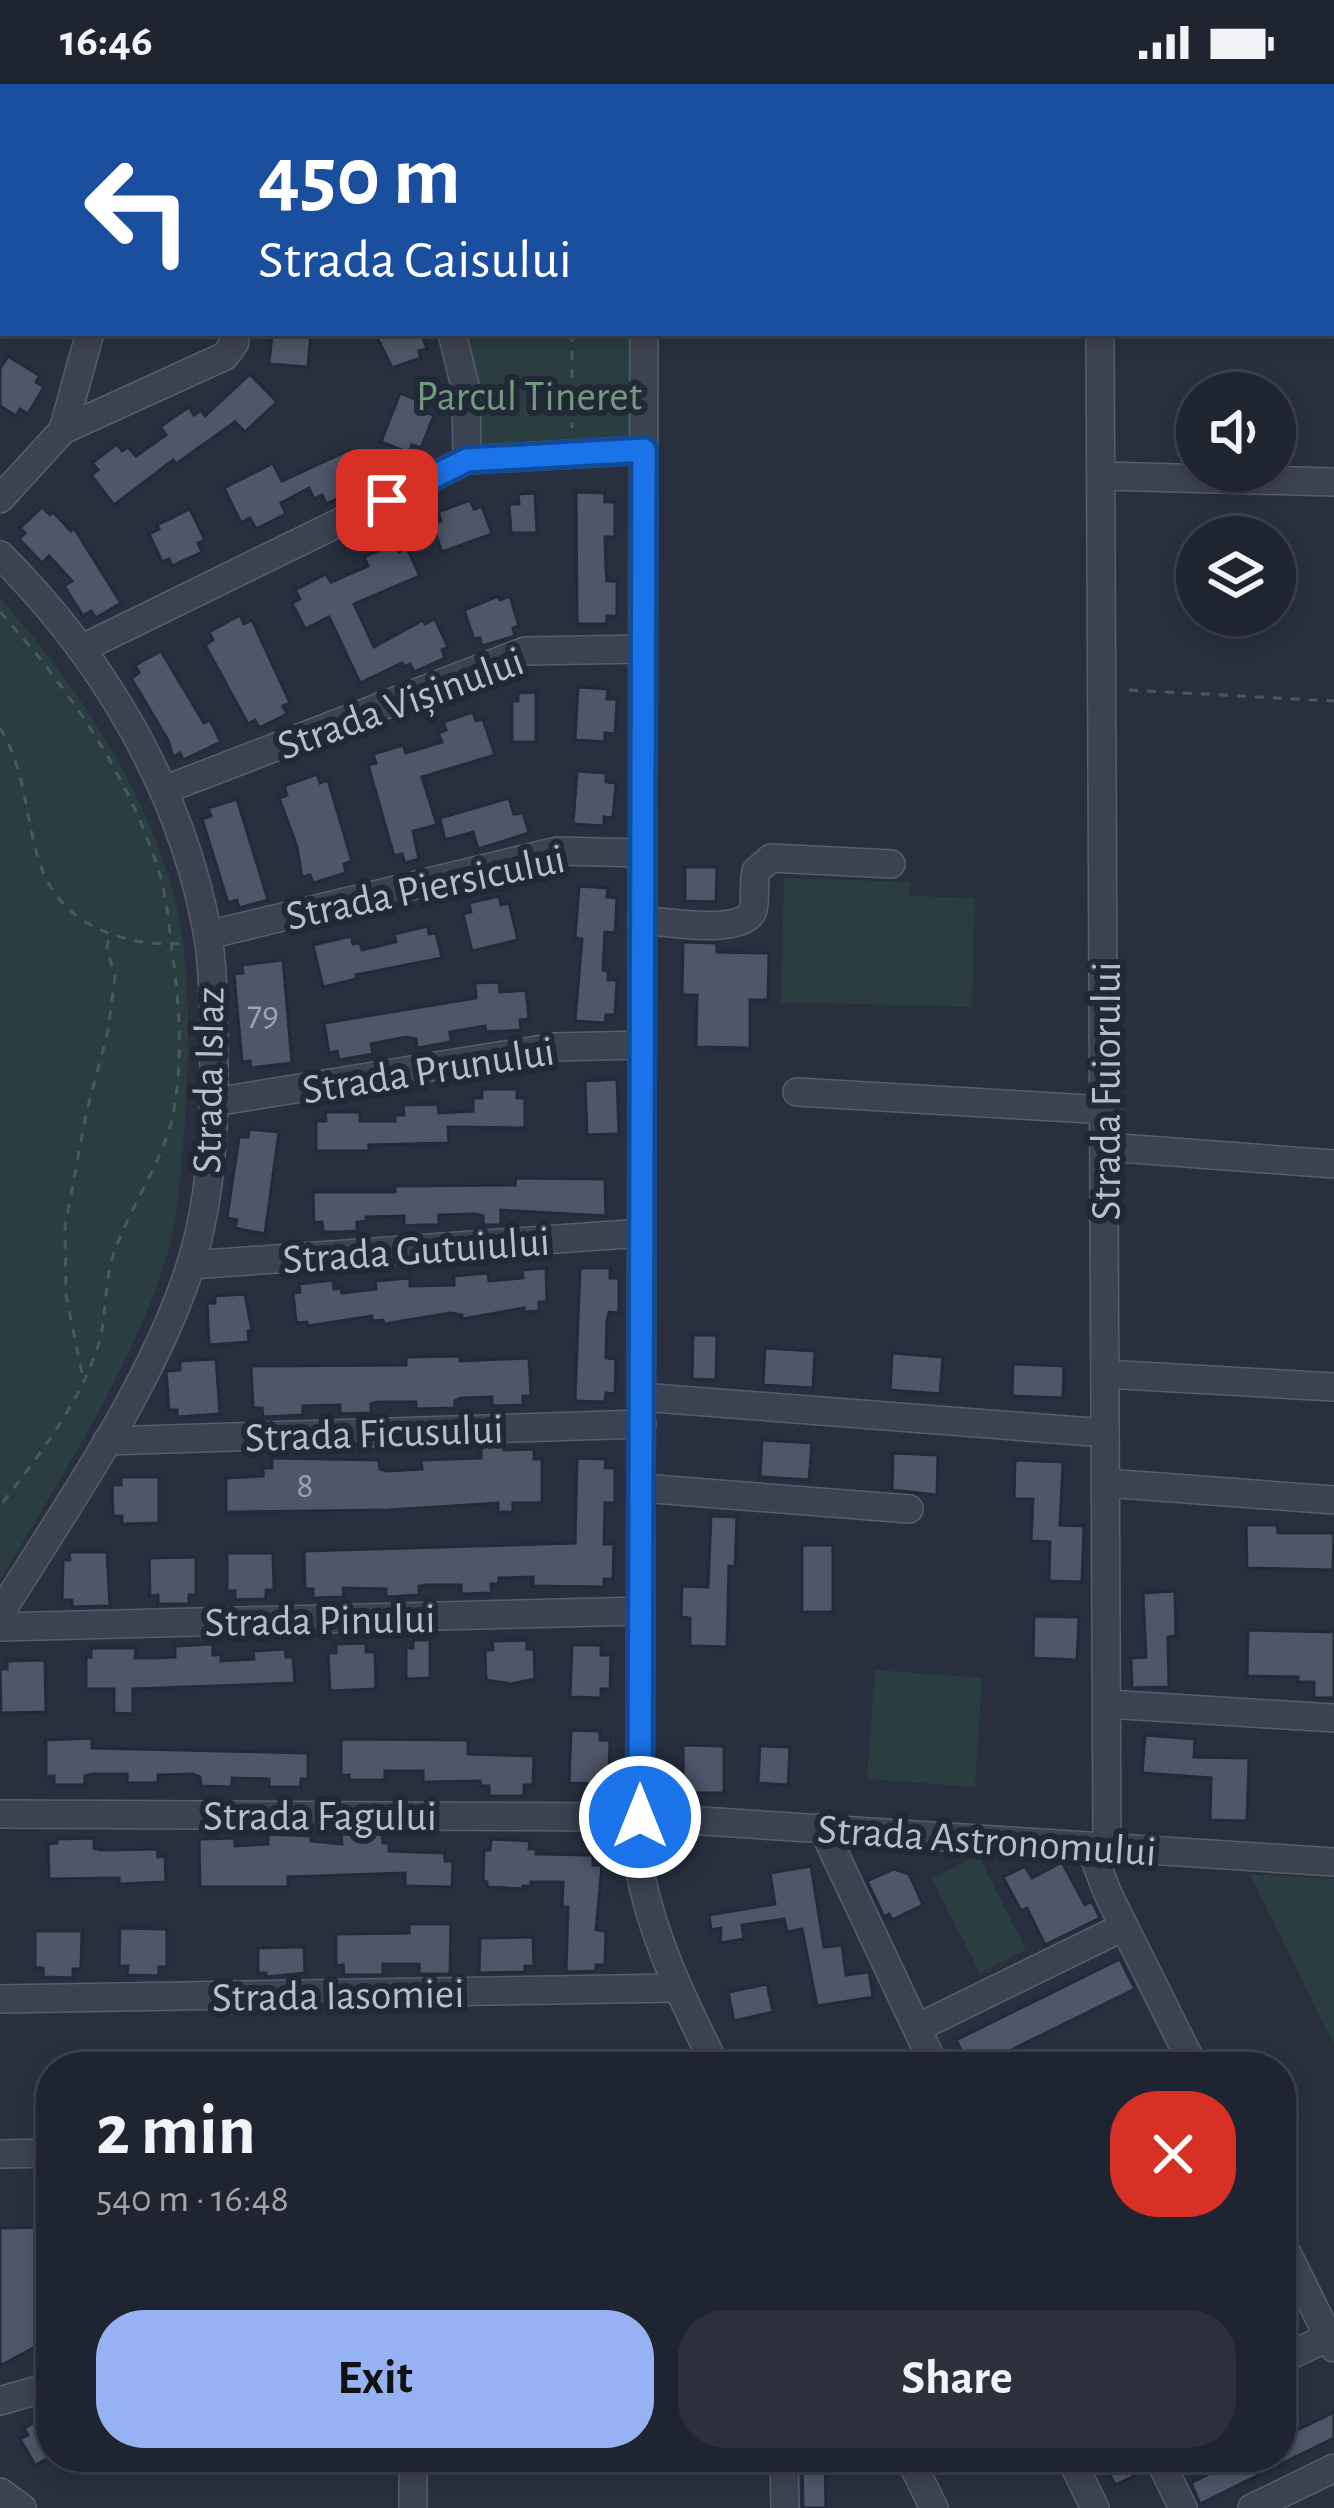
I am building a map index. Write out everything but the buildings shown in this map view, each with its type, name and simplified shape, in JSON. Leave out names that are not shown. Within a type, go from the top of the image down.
[{"type":"street","points":[[63,430],[90,336]]},
{"type":"street","points":[[0,499],[63,430],[225,356],[234,336]]},
{"type":"street","points":[[453,336],[466,390],[467,460]]},
{"type":"street","points":[[644,336],[640,1872],[676,1988],[708,2052]]},
{"type":"street","name":"Strada Fuiorului","points":[[1099,1848],[1107,1704],[1100,336]]},
{"type":"street","points":[[81,649],[467,460],[644,450]]},
{"type":"street","points":[[1101,476],[1334,482]]},
{"type":"street","name":"Strada Islaz","points":[[0,555],[81,649],[164,790],[191,861],[208,935],[214,1102],[212,1150],[191,1264],[170,1318],[107,1441],[0,1614]]},
{"type":"street","name":"Strada Vișinului","points":[[164,790],[525,651],[644,649]]},
{"type":"street","name":"Strada Piersicului","points":[[208,935],[557,851],[643,854]]},
{"type":"street","points":[[642,920],[727,926],[742,922],[753,911],[756,871],[771,858],[891,864]]},
{"type":"street","name":"Strada Prunului","points":[[214,1102],[555,1047],[643,1045]]},
{"type":"street","points":[[797,1092],[1106,1110]]},
{"type":"street","points":[[1106,1147],[1334,1164]]},
{"type":"street","name":"Strada Gutuiului","points":[[191,1264],[642,1233]]},
{"type":"street","points":[[1106,1374],[1334,1387]]},
{"type":"street","name":"Strada Ficusului","points":[[107,1441],[642,1411],[1105,1433]]},
{"type":"street","points":[[1106,1483],[1334,1500]]},
{"type":"street","points":[[642,1488],[909,1509]]},
{"type":"street","name":"Strada Pinului","points":[[0,1627],[641,1611]]},
{"type":"street","points":[[1107,1704],[1334,1718]]},
{"type":"street","name":"Strada Fagului","points":[[0,1814],[640,1817]]},
{"type":"street","name":"Strada Astronomului","points":[[640,1817],[1334,1862]]},
{"type":"street","points":[[822,1827],[928,2052]]},
{"type":"street","points":[[1099,1848],[1108,1894],[1187,2052]]},
{"type":"street","points":[[917,2028],[1112,1933]]},
{"type":"street","name":"Strada Iasomiei","points":[[0,2000],[676,1988]]},
{"type":"street","points":[[0,2154],[36,2153]]},
{"type":"street","points":[[1296,2271],[1331,2342],[1296,2355]]},
{"type":"street","points":[[0,2401],[36,2390]]},
{"type":"street","points":[[1252,2508],[1334,2468]]},
{"type":"street","points":[[413,2472],[413,2508]]},
{"type":"street","points":[[784,2472],[785,2508]]},
{"type":"street","points":[[916,2472],[934,2508]]},
{"type":"street","points":[[1077,2472],[1095,2508]]},
{"type":"street","points":[[1166,2472],[1184,2508]]},
{"type":"street","points":[[0,2492],[22,2508]]},
{"type":"path","points":[[572,336],[572,453]]},
{"type":"path","points":[[0,612],[45,661],[82,714],[124,790],[160,876],[179,1034],[173,1116],[110,1265],[99,1342],[58,1424],[0,1506]]},
{"type":"path","points":[[1103,688],[1334,701]]},
{"type":"path","points":[[0,728],[24,784],[40,871],[64,908],[110,934],[171,944],[208,935]]},
{"type":"path","points":[[83,1376],[66,1296],[65,1227],[86,1114],[108,1031],[115,977],[107,948],[110,934]]},
{"type":"green space","name":"Parcul Tineret","points":[[452,336],[644,336],[644,450],[467,460]]},
{"type":"green space","points":[[0,598],[96,725],[152,830],[181,929],[188,1026],[181,1175],[164,1265],[111,1387],[0,1580]]},
{"type":"green space","points":[[784,878],[910,882],[910,896],[975,898],[972,1007],[781,1002]]},
{"type":"green space","points":[[875,1670],[982,1678],[975,1787],[867,1779]]},
{"type":"green space","points":[[978,1855],[1026,1950],[980,1973],[932,1879]]},
{"type":"green space","points":[[1250,1874],[1334,1879],[1334,2045]]},
{"type":"route","points":[[387,500],[467,460],[644,450],[640,1817]]}]
